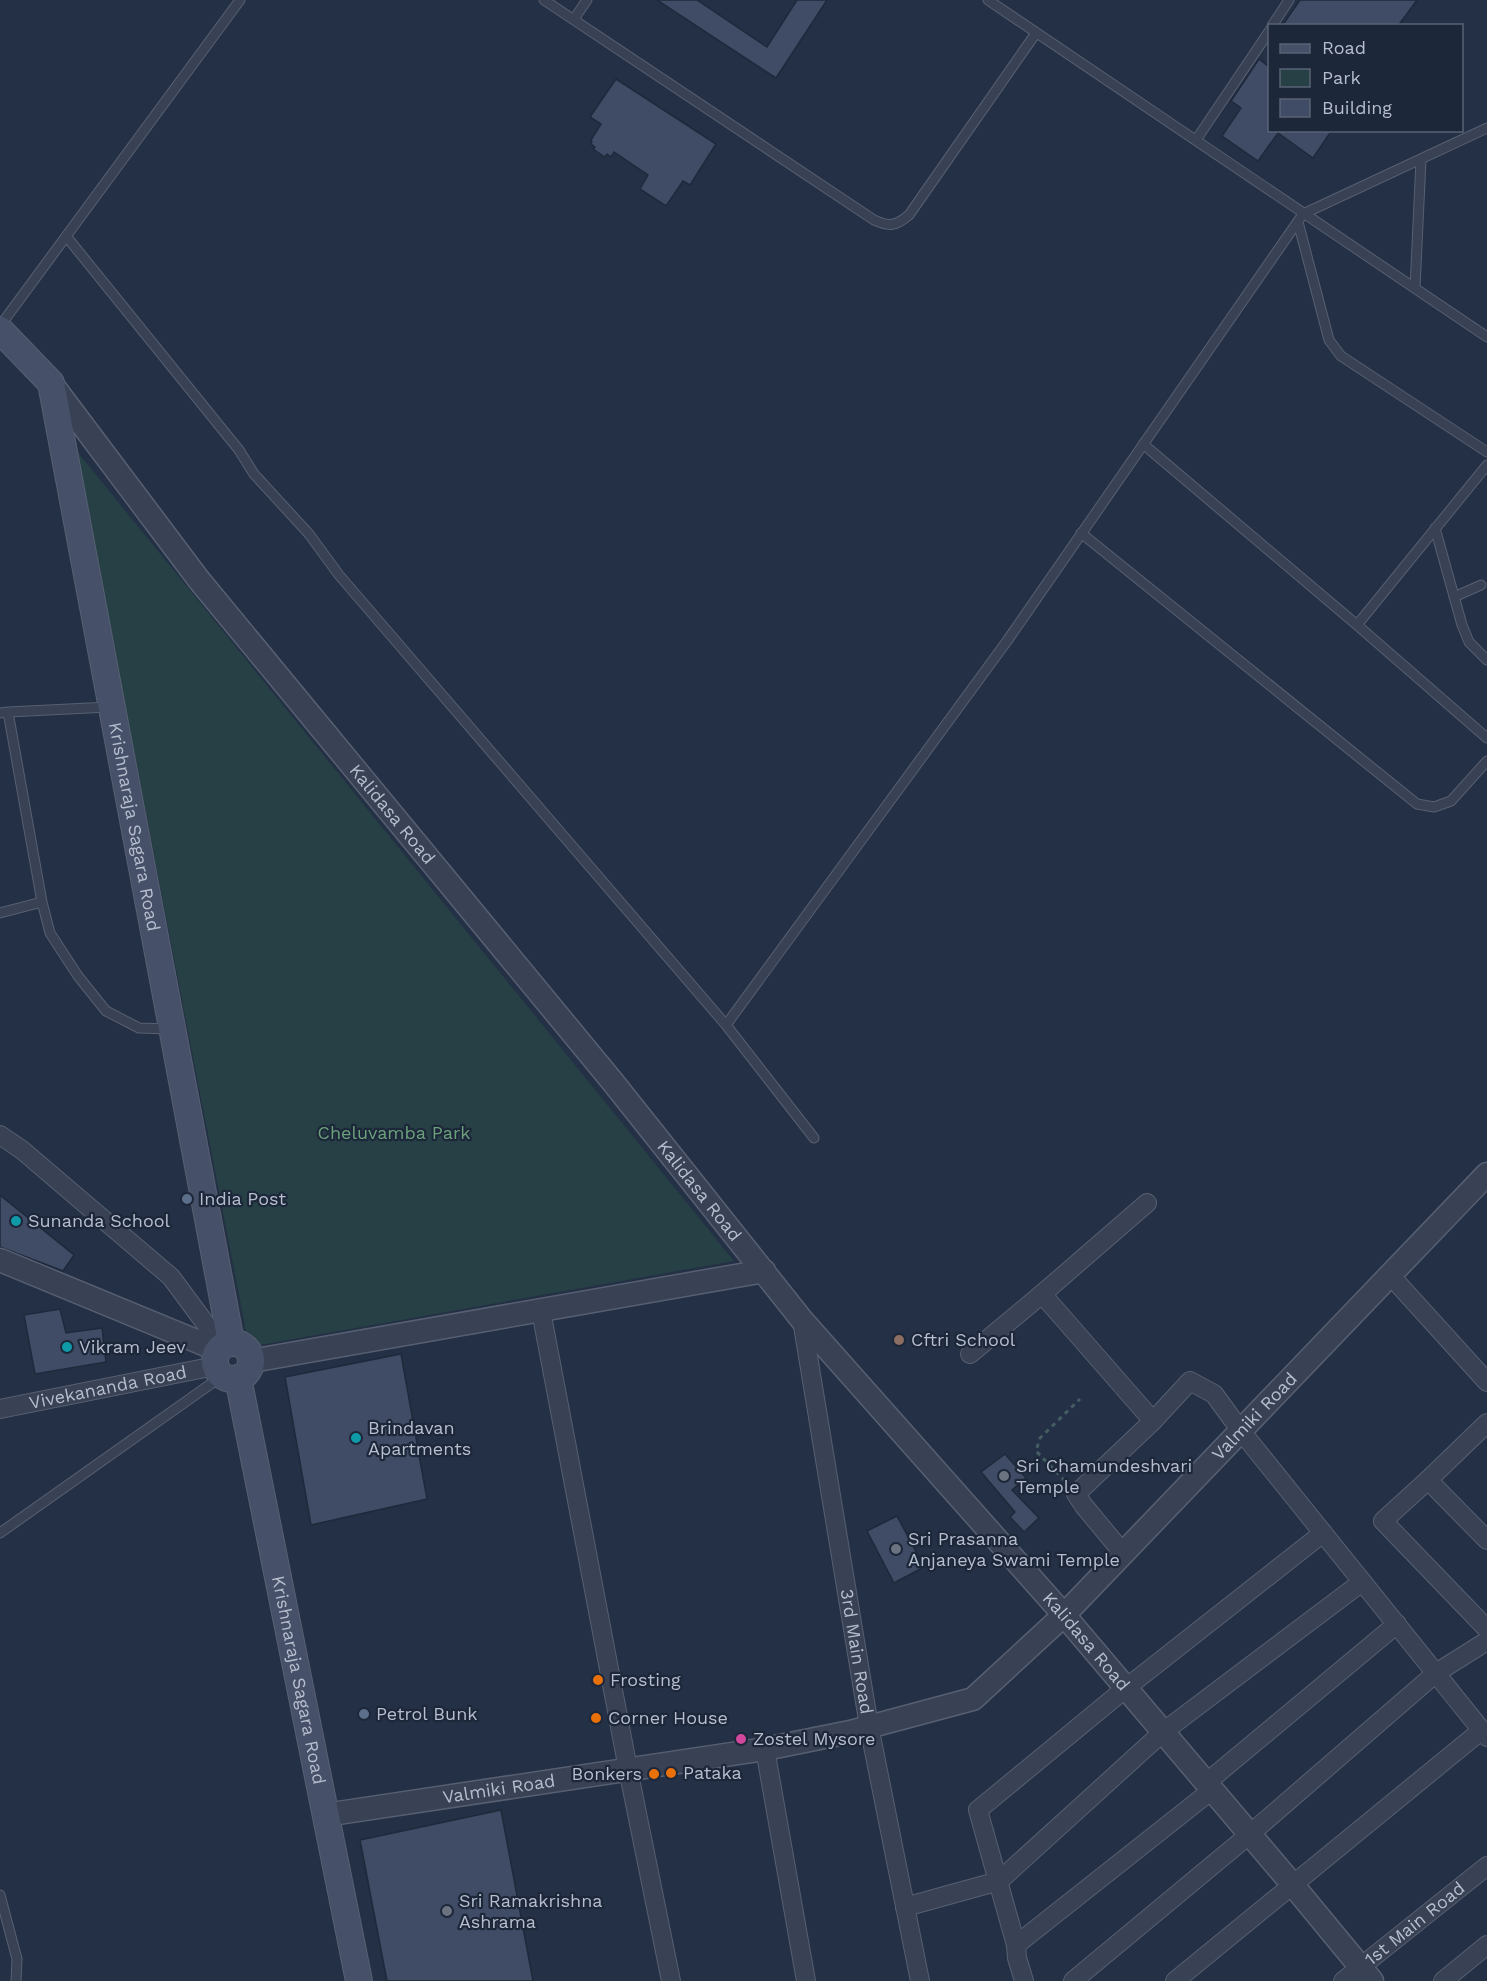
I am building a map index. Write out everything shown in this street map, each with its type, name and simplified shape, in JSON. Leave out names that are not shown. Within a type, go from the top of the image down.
[{"type":"main road","points":[[0,328],[51,383]]},
{"type":"main road","name":"Krishnaraja Sagara Road","points":[[51,383],[172,1029],[228,1360],[359,1981]]},
{"type":"street","name":"Kalidasa Road","points":[[51,383],[199,580],[612,1082],[802,1320],[1064,1615],[1250,1834],[1292,1884],[1359,1977]]},
{"type":"street","points":[[0,1134],[22,1150],[171,1278],[228,1360]]},
{"type":"street","name":"Valmiki Road","points":[[325,1815],[765,1749],[869,1726],[973,1699],[1064,1615],[1487,1174]]},
{"type":"street","points":[[970,1354],[1147,1203]]},
{"type":"street","points":[[0,1260],[228,1360],[541,1311],[765,1271]]},
{"type":"street","points":[[1390,1275],[1487,1382]]},
{"type":"street","points":[[1042,1294],[1153,1420]]},
{"type":"street","points":[[541,1311],[671,1981]]},
{"type":"street","name":"3rd Main Road","points":[[802,1320],[869,1726],[920,1981]]},
{"type":"street","name":"Vivekananda Road","points":[[0,1409],[228,1360]]},
{"type":"street","points":[[1123,1554],[1076,1494],[1190,1381],[1214,1394],[1241,1431],[1484,1734],[1292,1884],[1175,1981]]},
{"type":"street","points":[[1487,1423],[1383,1521],[1487,1629]]},
{"type":"street","points":[[1428,1480],[1487,1540]]},
{"type":"street","points":[[1024,1981],[999,1881],[978,1810],[1126,1688],[1323,1533]]},
{"type":"street","points":[[905,1907],[999,1881],[1163,1732],[1362,1582]]},
{"type":"street","points":[[1016,1945],[1209,1786],[1396,1624]]},
{"type":"street","points":[[1073,1981],[1250,1834],[1436,1674],[1487,1641]]},
{"type":"street","points":[[765,1749],[806,1981]]},
{"type":"street","name":"1st Main Road","points":[[1359,1977],[1487,1866]]},
{"type":"street","points":[[1443,1981],[1487,1946]]},
{"type":"lane","points":[[0,328],[240,0]]},
{"type":"lane","points":[[544,0],[886,226],[897,225],[909,216],[1036,33]]},
{"type":"lane","points":[[574,19],[587,0]]},
{"type":"lane","points":[[988,0],[1196,141],[1300,218],[1415,288],[1487,337]]},
{"type":"lane","points":[[1273,24],[1289,0]]},
{"type":"lane","points":[[1196,141],[1268,32]]},
{"type":"lane","points":[[726,1025],[1007,641],[1300,218],[1487,128]]},
{"type":"lane","points":[[1415,288],[1421,160]]},
{"type":"lane","points":[[1300,218],[1329,340],[1333,347],[1341,356],[1487,452]]},
{"type":"lane","points":[[66,237],[239,450],[254,474],[309,534],[339,575],[726,1025],[814,1138]]},
{"type":"lane","points":[[1143,444],[1487,738]]},
{"type":"lane","points":[[1357,625],[1487,465]]},
{"type":"lane","points":[[1435,528],[1462,625],[1469,642],[1487,660]]},
{"type":"lane","points":[[1081,533],[1418,804],[1434,807],[1451,801],[1487,761]]},
{"type":"lane","points":[[1454,597],[1481,585]]},
{"type":"lane","points":[[112,707],[4,713],[50,933],[78,976],[106,1011],[139,1028],[172,1029]]},
{"type":"lane","points":[[0,913],[42,902]]},
{"type":"lane","points":[[0,1533],[228,1360]]},
{"type":"lane","points":[[0,1895],[17,1959],[16,1981]]},
{"type":"path","points":[[1076,1494],[1036,1450],[1040,1438],[1080,1399]]},
{"type":"green space","name":"Cheluvamba Park","points":[[76,450],[734,1261],[249,1347]]},
{"type":"building","points":[[657,0],[697,0],[767,47],[797,0],[827,0],[776,78]]},
{"type":"building","points":[[1300,0],[1417,0],[1399,24],[1283,24]]},
{"type":"building","points":[[1259,59],[1268,66],[1268,132],[1331,132],[1313,158],[1278,133],[1258,161],[1222,136],[1241,108],[1231,101]]},
{"type":"building","points":[[616,79],[716,144],[690,185],[683,181],[666,206],[640,189],[648,175],[614,152],[611,157],[607,154],[605,157],[593,149],[595,147],[591,144],[601,124],[590,117]]},
{"type":"building","name":"Sunanda School","points":[[0,1195],[74,1255],[63,1271],[0,1247]]},
{"type":"building","name":"Vikram Jeev","points":[[60,1309],[66,1333],[102,1328],[106,1362],[35,1374],[24,1315]]},
{"type":"building","name":"Brindavan Apartments","points":[[401,1354],[427,1499],[311,1525],[285,1377]]},
{"type":"building","points":[[1005,1454],[1026,1478],[1012,1490],[1039,1518],[1024,1532],[1010,1517],[1015,1512],[981,1472]]},
{"type":"building","name":"Sri Prasanna Anjaneya Swami Temple","points":[[897,1516],[924,1567],[894,1583],[867,1531]]},
{"type":"building","name":"Sri Ramakrishna Ashrama","points":[[501,1810],[533,1981],[387,1981],[360,1840]]},
{"type":"place","name":"India Post","points":[[187,1199]]},
{"type":"place","name":"Sunanda School","points":[[16,1221]]},
{"type":"place","name":"Cftri School","points":[[899,1340]]},
{"type":"place","name":"Vikram Jeev","points":[[67,1347]]},
{"type":"place","name":"Brindavan Apartments","points":[[356,1438]]},
{"type":"place","name":"Sri Chamundeshvari Temple","points":[[1004,1476]]},
{"type":"place","name":"Sri Prasanna Anjaneya Swami Temple","points":[[896,1549]]},
{"type":"place","name":"Frosting","points":[[598,1680]]},
{"type":"place","name":"Petrol Bunk","points":[[364,1714]]},
{"type":"place","name":"Corner House","points":[[596,1718]]},
{"type":"place","name":"Zostel Mysore","points":[[741,1739]]},
{"type":"place","name":"Pataka","points":[[671,1773]]},
{"type":"place","name":"Bonkers","points":[[654,1774]]},
{"type":"place","name":"Sri Ramakrishna Ashrama","points":[[447,1911]]}]
